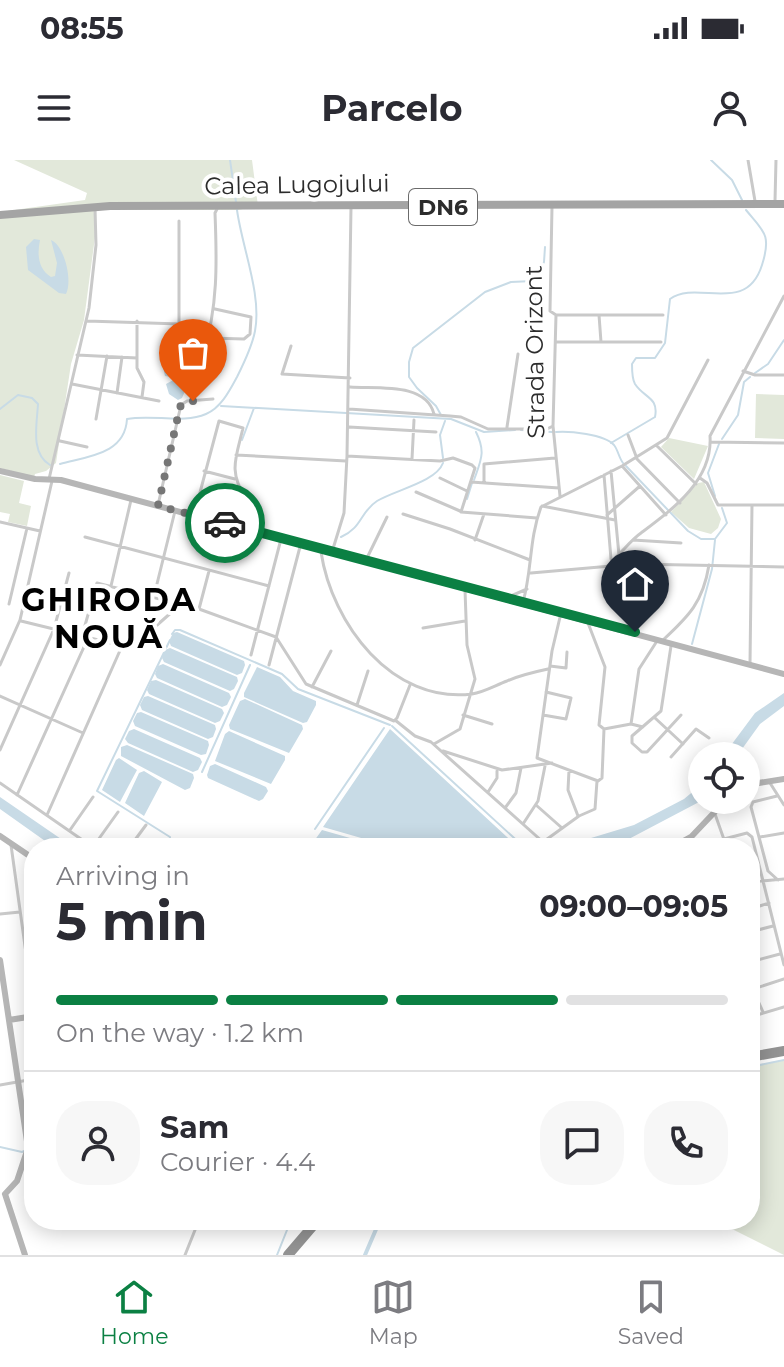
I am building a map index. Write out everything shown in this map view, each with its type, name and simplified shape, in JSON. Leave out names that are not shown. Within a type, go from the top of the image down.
[{"type":"highway","points":[[760,1055],[784,1051]]},
{"type":"highway","points":[[288,1255],[309,1230]]},
{"type":"main road","name":"Calea Lugojului","points":[[97,208],[307,204],[781,205]]},
{"type":"main road","name":"Calea Lugojului","points":[[97,208],[215,210],[781,205]]},
{"type":"main road","name":"DN6","points":[[0,215],[97,208]]},
{"type":"street","points":[[748,160],[755,205]]},
{"type":"street","points":[[776,160],[781,205]]},
{"type":"street","points":[[332,552],[344,513],[349,427],[351,207]]},
{"type":"street","name":"Strada Orizont","points":[[552,207],[550,311],[556,315],[553,426],[560,496]]},
{"type":"street","points":[[0,665],[20,620],[87,321],[97,208]]},
{"type":"street","points":[[203,355],[215,309],[215,210]]},
{"type":"street","points":[[179,221],[179,324]]},
{"type":"street","points":[[612,559],[680,503],[696,484],[711,447],[709,437],[784,296]]},
{"type":"street","points":[[208,338],[244,339],[250,334],[251,317],[215,309]]},
{"type":"street","points":[[556,315],[663,315]]},
{"type":"street","points":[[599,315],[601,342]]},
{"type":"street","points":[[87,321],[212,325]]},
{"type":"street","points":[[137,321],[138,373],[144,382],[142,397]]},
{"type":"street","points":[[556,342],[661,342]]},
{"type":"street","points":[[291,346],[282,374],[350,378]]},
{"type":"street","points":[[507,427],[518,354]]},
{"type":"street","points":[[77,355],[137,358]]},
{"type":"street","points":[[96,419],[107,356]]},
{"type":"street","points":[[117,393],[122,357]]},
{"type":"street","points":[[523,602],[531,573],[530,560],[537,518],[542,506],[622,466],[667,438],[708,360]]},
{"type":"street","points":[[743,371],[755,375],[784,375]]},
{"type":"street","points":[[72,384],[159,401]]},
{"type":"street","points":[[350,387],[414,391],[433,409],[434,414]]},
{"type":"street","points":[[158,506],[181,405],[186,401],[213,399]]},
{"type":"street","points":[[349,409],[461,417],[482,428],[547,429],[553,426]]},
{"type":"street","points":[[412,459],[414,420]]},
{"type":"street","points":[[194,515],[219,421],[243,428],[236,455],[235,479],[246,499]]},
{"type":"street","points":[[349,427],[436,432]]},
{"type":"street","points":[[628,435],[636,457],[680,503]]},
{"type":"street","points":[[59,441],[87,447]]},
{"type":"street","points":[[710,442],[784,443]]},
{"type":"street","points":[[656,445],[696,484]]},
{"type":"street","points":[[236,455],[440,461],[453,458],[475,468],[460,511]]},
{"type":"street","points":[[484,483],[484,464],[555,458]]},
{"type":"street","points":[[622,466],[668,513]]},
{"type":"street","points":[[0,471],[35,479],[51,479],[176,510],[784,674]]},
{"type":"street","points":[[204,471],[235,479]]},
{"type":"street","points":[[611,471],[619,555]]},
{"type":"street","points":[[604,475],[612,565]]},
{"type":"street","points":[[440,478],[467,491]]},
{"type":"street","points":[[699,478],[707,483],[717,505],[784,505]]},
{"type":"street","points":[[471,482],[559,488]]},
{"type":"street","points":[[607,517],[640,486]]},
{"type":"street","points":[[416,492],[460,511],[537,518]]},
{"type":"street","points":[[111,586],[132,499]]},
{"type":"street","points":[[750,664],[752,505]]},
{"type":"street","points":[[542,506],[615,520]]},
{"type":"street","points":[[154,596],[176,510]]},
{"type":"street","points":[[403,514],[530,560]]},
{"type":"street","points":[[475,540],[484,514]]},
{"type":"street","points":[[365,560],[387,517]]},
{"type":"street","points":[[0,523],[40,531]]},
{"type":"street","points":[[9,604],[27,528]]},
{"type":"street","points":[[85,537],[269,586]]},
{"type":"street","points":[[251,655],[282,538]]},
{"type":"street","points":[[632,540],[681,543]]},
{"type":"street","points":[[269,665],[301,543]]},
{"type":"street","points":[[321,549],[326,575],[349,626],[378,661],[410,685],[426,690],[470,694],[550,667],[566,668],[567,652]]},
{"type":"street","points":[[531,573],[612,565],[784,567]]},
{"type":"street","points":[[631,724],[639,669],[696,607],[711,565]]},
{"type":"street","points":[[199,609],[209,571]]},
{"type":"street","points":[[0,750],[54,629],[69,573]]},
{"type":"street","points":[[82,636],[95,583],[199,609],[276,637],[302,679],[312,687],[395,720],[415,736],[428,739],[539,838]]},
{"type":"street","points":[[434,745],[460,729],[475,677],[467,645],[465,587]]},
{"type":"street","points":[[506,598],[527,589]]},
{"type":"street","points":[[20,620],[131,648],[181,604]]},
{"type":"street","points":[[523,824],[536,805],[543,786],[540,760],[543,715],[561,612]]},
{"type":"street","points":[[587,619],[605,667],[599,725],[604,729],[631,724],[644,726]]},
{"type":"street","points":[[423,628],[465,621]]},
{"type":"street","points":[[17,795],[89,638]]},
{"type":"street","points":[[664,640],[661,710],[631,739],[645,752],[681,715]]},
{"type":"street","points":[[47,815],[122,646]]},
{"type":"street","points":[[312,687],[331,651]]},
{"type":"street","points":[[357,705],[368,671]]},
{"type":"street","points":[[395,720],[410,685]]},
{"type":"street","points":[[543,715],[566,719],[571,698],[546,692]]},
{"type":"street","points":[[0,696],[83,733]]},
{"type":"street","points":[[463,715],[492,724]]},
{"type":"street","points":[[655,718],[683,744]]},
{"type":"street","points":[[549,838],[578,816],[596,808],[604,729]]},
{"type":"street","points":[[671,757],[697,729],[709,738]]},
{"type":"street","points":[[439,749],[497,769],[536,766],[540,760]]},
{"type":"street","points":[[540,760],[600,779]]},
{"type":"street","points":[[536,766],[540,760]]},
{"type":"street","points":[[505,808],[516,793],[521,768]]},
{"type":"street","points":[[569,768],[568,790],[578,816]]},
{"type":"street","points":[[488,792],[497,778],[497,769]]},
{"type":"street","points":[[760,784],[784,779]]},
{"type":"street","points":[[0,783],[79,838]]},
{"type":"street","points":[[770,783],[784,805]]},
{"type":"street","points":[[777,796],[752,803],[759,837],[784,833]]},
{"type":"street","points":[[69,831],[93,797]]},
{"type":"street","points":[[536,805],[562,828]]},
{"type":"street","points":[[101,838],[118,812]]},
{"type":"street","points":[[689,838],[713,814]]},
{"type":"street","points":[[714,814],[724,838]]},
{"type":"street","points":[[136,838],[146,825]]},
{"type":"street","points":[[729,838],[749,834],[752,838]]},
{"type":"street","points":[[0,836],[24,852]]},
{"type":"street","points":[[760,841],[768,871],[778,880]]},
{"type":"street","points":[[11,843],[24,936]]},
{"type":"street","points":[[760,869],[784,965]]},
{"type":"street","points":[[760,881],[784,879]]},
{"type":"street","points":[[760,906],[769,903]]},
{"type":"street","points":[[0,914],[21,912]]},
{"type":"street","points":[[760,930],[774,926]]},
{"type":"street","points":[[760,959],[780,954]]},
{"type":"street","points":[[0,960],[24,1122]]},
{"type":"street","points":[[760,986],[784,979]]},
{"type":"street","points":[[760,1006],[764,1013]]},
{"type":"street","points":[[760,1014],[784,1007]]},
{"type":"street","points":[[0,1020],[24,1016]]},
{"type":"street","points":[[0,1085],[24,1081]]},
{"type":"street","points":[[24,1160],[17,1181],[2,1193],[25,1255]]},
{"type":"street","points":[[185,1255],[195,1230]]},
{"type":"shaded area","points":[[14,160],[252,160],[258,206],[238,210],[94,210],[95,237],[84,320],[71,364],[56,463],[34,477],[0,468],[0,212],[85,200],[87,193]]},
{"type":"shaded area","points":[[756,394],[784,395],[784,439],[755,438]]},
{"type":"shaded area","points":[[669,438],[708,446],[694,479],[661,447]]},
{"type":"shaded area","points":[[0,475],[24,481],[19,503],[31,506],[27,526],[8,522],[10,514],[0,512]]},
{"type":"shaded area","points":[[704,482],[721,519],[718,528],[711,534],[689,528],[671,512],[698,483]]},
{"type":"shaded area","points":[[784,1060],[784,1255],[734,1230],[760,1230],[760,1065]]},
{"type":"water","points":[[34,239],[40,240],[40,261],[43,270],[51,277],[55,276],[57,263],[51,240],[60,249],[68,272],[66,294],[59,293],[28,270],[26,247]]},
{"type":"water","points":[[164,349],[178,349],[178,370],[195,375],[197,379],[183,383],[185,391],[178,400],[169,394],[166,384],[177,378],[165,376],[160,354]]},
{"type":"water","points":[[177,632],[244,661],[242,673],[237,675],[171,646],[169,641]]},
{"type":"water","points":[[170,648],[237,677],[234,689],[230,691],[164,662],[165,650]]},
{"type":"water","points":[[163,664],[229,693],[231,697],[227,705],[222,707],[157,678],[158,666]]},
{"type":"water","points":[[257,667],[280,677],[293,691],[316,701],[307,722],[303,723],[244,697]]},
{"type":"water","points":[[156,680],[222,709],[224,713],[220,721],[215,723],[149,694],[147,690],[151,681]]},
{"type":"water","points":[[784,693],[784,706],[760,724],[747,742],[733,742],[755,713]]},
{"type":"water","points":[[148,696],[215,725],[213,737],[208,739],[142,710],[140,705]]},
{"type":"water","points":[[245,699],[302,725],[303,729],[289,753],[230,729],[240,701]]},
{"type":"water","points":[[141,712],[208,741],[206,754],[201,755],[135,726],[133,721]]},
{"type":"water","points":[[134,729],[200,758],[202,762],[198,770],[193,772],[128,743],[125,739]]},
{"type":"water","points":[[390,729],[508,838],[361,838],[323,827]]},
{"type":"water","points":[[229,731],[285,756],[271,784],[215,761]]},
{"type":"water","points":[[127,745],[193,774],[190,788],[185,790],[121,756],[121,747]]},
{"type":"water","points":[[119,758],[137,770],[120,802],[102,790]]},
{"type":"water","points":[[215,764],[266,787],[268,791],[259,801],[208,778],[210,766]]},
{"type":"water","points":[[144,771],[162,782],[144,816],[125,803],[139,773]]},
{"type":"water","points":[[688,796],[688,808],[631,838],[591,838],[634,825]]},
{"type":"water","points":[[0,797],[59,838],[41,838],[0,809]]},
{"type":"water","points":[[322,830],[350,838],[316,838]]},
{"type":"waterway","points":[[230,160],[236,202]]},
{"type":"waterway","points":[[711,160],[732,180],[743,202]]},
{"type":"waterway","points":[[60,464],[113,447],[125,431],[127,419],[197,417],[216,408],[224,398],[250,349],[256,317],[254,287],[237,210]]},
{"type":"waterway","points":[[611,443],[655,417],[653,401],[634,382],[632,364],[636,358],[655,358],[665,343],[670,299],[694,292],[733,293],[745,289],[755,280],[765,255],[766,240],[761,228],[746,210]]},
{"type":"waterway","points":[[441,415],[409,377],[413,348],[485,292],[511,282],[533,281],[544,262],[545,247]]},
{"type":"waterway","points":[[531,282],[544,350]]},
{"type":"waterway","points":[[755,373],[768,364],[784,340]]},
{"type":"waterway","points":[[722,439],[738,415],[744,382],[750,377]]},
{"type":"waterway","points":[[0,409],[18,395],[32,398],[38,404],[37,446],[50,465]]},
{"type":"waterway","points":[[221,406],[451,419],[484,432],[515,430]]},
{"type":"waterway","points":[[242,440],[254,408]]},
{"type":"waterway","points":[[443,458],[440,435],[445,421]]},
{"type":"waterway","points":[[521,430],[552,432]]},
{"type":"waterway","points":[[474,480],[482,451],[476,432]]},
{"type":"waterway","points":[[556,432],[603,438],[615,447],[623,463]]},
{"type":"waterway","points":[[715,496],[708,473],[719,444]]},
{"type":"waterway","points":[[341,537],[353,529],[377,501],[424,480],[439,470],[443,463]]},
{"type":"waterway","points":[[626,466],[688,531],[701,539],[715,539],[727,523],[722,508]]},
{"type":"waterway","points":[[467,499],[472,483]]},
{"type":"waterway","points":[[692,644],[712,569],[715,540]]},
{"type":"waterway","points":[[172,634],[180,630],[282,674],[298,689],[390,725]]},
{"type":"waterway","points":[[170,640],[97,791],[170,838]]},
{"type":"waterway","points":[[202,772],[250,665]]},
{"type":"waterway","points":[[392,726],[514,838]]},
{"type":"waterway","points":[[315,829],[384,728]]},
{"type":"waterway","points":[[760,1065],[784,1060]]},
{"type":"waterway","points":[[0,1147],[24,1151]]},
{"type":"waterway","points":[[277,1255],[287,1230]]},
{"type":"waterway","points":[[365,1255],[376,1230]]},
{"type":"way so far","points":[[193,401],[186,401],[180,407],[158,506],[225,523]]},
{"type":"district","name":"GHIRODA NOUĂ","points":[[109,618]]},
{"type":"route","points":[[225,523],[635,632]]}]
